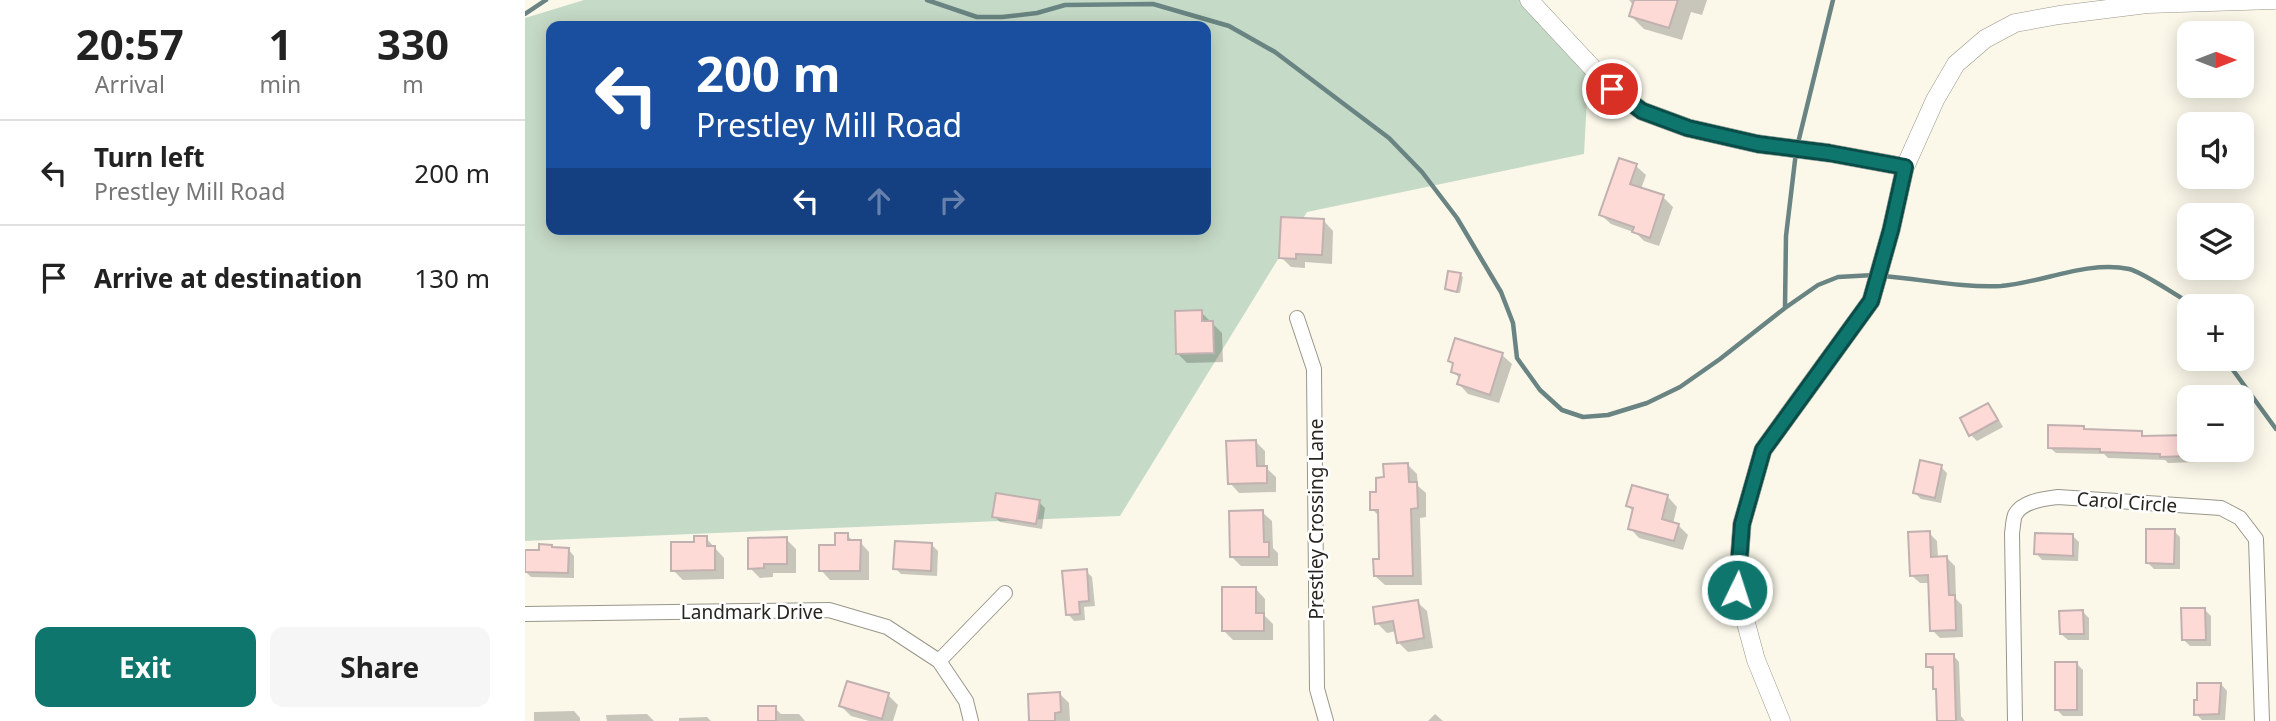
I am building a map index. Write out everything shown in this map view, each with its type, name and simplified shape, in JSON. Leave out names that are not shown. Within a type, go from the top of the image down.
[{"type":"street","points":[[1529,0],[1612,89],[1642,111],[1688,128],[1747,141],[1905,167]]},
{"type":"street","points":[[1781,721],[1756,660],[1737,590],[1742,524],[1763,450],[1871,301],[1905,167],[1934,100],[1956,64],[1985,39],[2015,23],[2147,4],[2274,0]]},
{"type":"street","name":"Prestley Crossing Lane","points":[[1297,318],[1314,369],[1317,688],[1326,721]]},
{"type":"street","name":"Carol Circle","points":[[2015,721],[2012,533],[2015,514],[2025,505],[2058,497],[2221,508],[2240,518],[2256,539],[2262,721]]},
{"type":"street","points":[[939,661],[1005,593]]},
{"type":"street","name":"Landmark Drive","points":[[525,614],[829,610],[887,628],[939,661],[965,701],[971,721]]},
{"type":"green space","points":[[584,0],[1524,0],[1589,64],[1584,154],[1307,212],[1120,516],[525,541],[525,18]]},
{"type":"building","points":[[1634,0],[1678,0],[1669,28],[1629,16]]},
{"type":"building","points":[[1619,158],[1637,164],[1630,184],[1664,195],[1650,238],[1632,232],[1634,227],[1599,215]]},
{"type":"building","points":[[1281,217],[1324,219],[1322,255],[1296,254],[1296,259],[1279,258]]},
{"type":"building","points":[[1448,271],[1461,273],[1457,292],[1445,289]]},
{"type":"building","points":[[1202,310],[1202,321],[1213,321],[1214,353],[1176,354],[1175,311]]},
{"type":"building","points":[[1455,338],[1503,353],[1490,395],[1457,384],[1460,375],[1451,372],[1453,363],[1448,361]]},
{"type":"building","points":[[1988,403],[1998,420],[1969,436],[1960,418]]},
{"type":"building","points":[[2048,425],[2142,431],[2142,436],[2177,435],[2177,456],[2100,452],[2100,449],[2048,448]]},
{"type":"building","points":[[1256,440],[1257,466],[1267,466],[1267,483],[1228,484],[1226,441]]},
{"type":"building","points":[[1920,460],[1942,465],[1935,498],[1913,493]]},
{"type":"building","points":[[1408,463],[1409,482],[1417,482],[1418,508],[1411,509],[1413,576],[1374,576],[1373,559],[1379,559],[1378,510],[1370,510],[1370,492],[1376,492],[1376,478],[1384,477],[1383,464]]},
{"type":"building","points":[[1632,485],[1668,495],[1662,519],[1679,524],[1674,541],[1628,529],[1633,508],[1626,506]]},
{"type":"building","points":[[996,493],[1040,500],[1036,524],[992,517]]},
{"type":"building","points":[[1263,510],[1264,542],[1269,542],[1269,557],[1230,557],[1229,511]]},
{"type":"building","points":[[2146,529],[2175,529],[2174,564],[2146,563]]},
{"type":"building","points":[[1930,531],[1931,557],[1947,556],[1949,595],[1955,595],[1956,630],[1930,631],[1928,575],[1910,576],[1908,532]]},
{"type":"building","points":[[835,533],[848,533],[848,540],[861,540],[860,571],[819,571],[819,545],[835,545]]},
{"type":"building","points":[[2035,533],[2073,534],[2073,556],[2034,554]]},
{"type":"building","points":[[694,536],[707,536],[707,546],[715,546],[715,570],[671,571],[671,542],[694,542]]},
{"type":"building","points":[[787,537],[787,564],[764,564],[764,568],[748,569],[748,538]]},
{"type":"building","points":[[895,541],[932,543],[931,571],[893,569]]},
{"type":"building","points":[[539,544],[569,548],[568,573],[525,572],[525,550],[539,550]]},
{"type":"building","points":[[1087,569],[1089,601],[1079,602],[1080,614],[1066,615],[1062,571]]},
{"type":"building","points":[[1222,587],[1256,587],[1256,613],[1264,613],[1264,631],[1222,631]]},
{"type":"building","points":[[1418,600],[1424,638],[1397,643],[1393,621],[1375,624],[1373,607]]},
{"type":"building","points":[[2181,608],[2205,608],[2206,640],[2182,640]]},
{"type":"building","points":[[2083,610],[2084,634],[2060,634],[2059,611]]},
{"type":"building","points":[[1926,654],[1954,654],[1956,721],[1937,721],[1933,667],[1926,667]]},
{"type":"building","points":[[2055,662],[2077,662],[2077,710],[2055,710]]},
{"type":"building","points":[[847,681],[889,693],[882,719],[839,706]]},
{"type":"building","points":[[2197,683],[2221,683],[2219,714],[2194,715]]},
{"type":"building","points":[[1060,692],[1061,712],[1055,713],[1055,721],[1029,721],[1028,694]]},
{"type":"building","points":[[758,706],[776,706],[776,721],[758,721]]},
{"type":"waterway","points":[[525,14],[546,0]]},
{"type":"waterway","points":[[927,0],[977,17],[1037,13],[1065,5],[1153,4],[1229,26],[1275,52],[1389,138],[1422,172],[1457,218],[1501,292],[1513,323],[1517,358],[1540,390],[1562,410],[1583,417],[1608,415],[1647,403],[1680,387],[1818,285],[1838,277],[1874,275]]},
{"type":"waterway","points":[[1798,143],[1833,0]]},
{"type":"waterway","points":[[1785,307],[1786,236],[1796,152]]},
{"type":"waterway","points":[[1883,276],[1956,285],[2001,286],[2097,267],[2113,267],[2141,274],[2177,295]]},
{"type":"waterway","points":[[2234,371],[2276,429]]},
{"type":"route","points":[[1612,89],[1642,111],[1688,128],[1758,144],[1905,167],[1871,301],[1763,450],[1742,524],[1737,590]]}]
